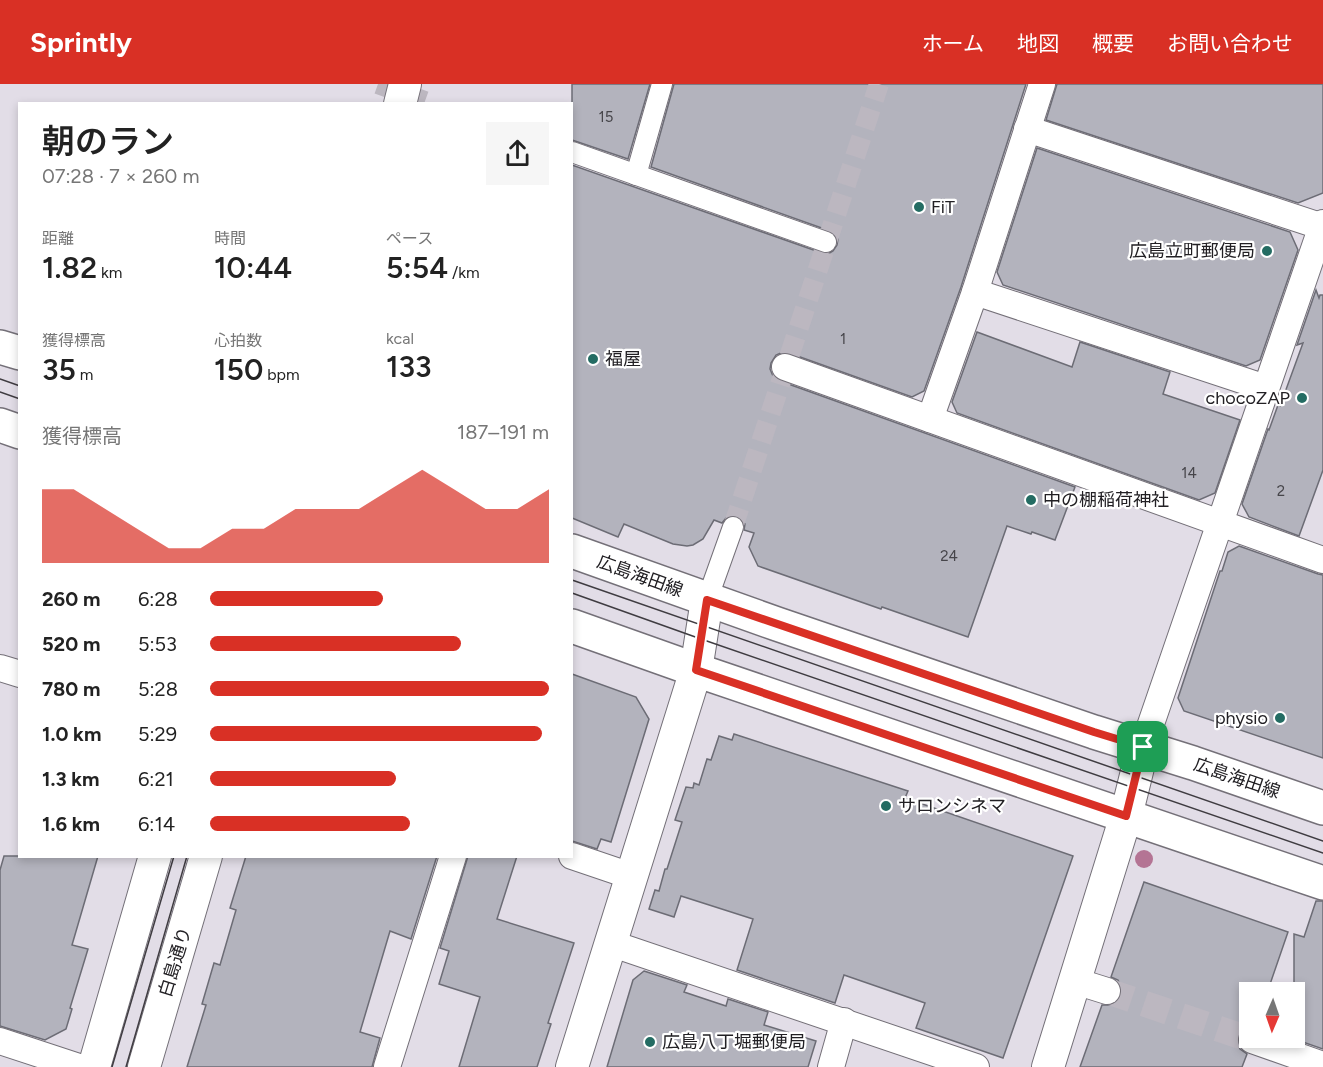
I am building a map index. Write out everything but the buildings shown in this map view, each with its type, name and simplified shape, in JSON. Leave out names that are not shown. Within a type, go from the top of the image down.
[{"type":"main road","points":[[0,347],[18,352]]},
{"type":"main road","points":[[0,425],[18,431]]},
{"type":"main road","name":"広島海田線","points":[[573,551],[707,600],[1323,808]]},
{"type":"main road","points":[[573,626],[1323,883]]},
{"type":"street","points":[[400,102],[405,84]]},
{"type":"street","points":[[636,175],[662,84]]},
{"type":"street","points":[[930,419],[975,292],[1042,84]]},
{"type":"street","points":[[1027,129],[1323,226],[1143,747],[1126,816],[1048,1067]]},
{"type":"street","points":[[573,152],[826,242]]},
{"type":"street","points":[[975,292],[1266,388]]},
{"type":"street","points":[[785,367],[1323,561]]},
{"type":"street","points":[[572,1067],[696,670],[707,600],[733,526]]},
{"type":"street","points":[[0,668],[18,673]]},
{"type":"street","points":[[573,856],[631,876]]},
{"type":"street","points":[[94,1067],[154,858]]},
{"type":"street","name":"白島通り","points":[[144,1067],[205,858]]},
{"type":"street","points":[[387,1067],[452,858]]},
{"type":"street","points":[[610,943],[976,1067]]},
{"type":"street","points":[[1075,981],[1107,991]]},
{"type":"street","points":[[831,1067],[844,1022]]},
{"type":"street","points":[[0,1041],[79,1067]]},
{"type":"street","points":[[1275,1048],[1323,1065]]},
{"type":"tunnel","points":[[378,84],[428,102]]},
{"type":"tunnel","points":[[733,527],[879,84]]},
{"type":"tunnel","points":[[1107,991],[1239,1036]]},
{"type":"tram line","points":[[0,379],[18,385]]},
{"type":"tram line","points":[[0,392],[18,398]]},
{"type":"tram line","points":[[573,580],[1323,841]]},
{"type":"tram line","points":[[573,593],[1323,853]]},
{"type":"tram line","points":[[112,1067],[173,858]]},
{"type":"tram line","points":[[126,1067],[186,858]]},
{"type":"place","name":"FiT","points":[[919,207]]},
{"type":"place","name":"広島立町郵便局","points":[[1267,251]]},
{"type":"place","name":"福屋","points":[[593,359]]},
{"type":"place","name":"chocoZAP","points":[[1302,398]]},
{"type":"place","name":"中の棚稲荷神社","points":[[1031,500]]},
{"type":"place","name":"physio","points":[[1280,718]]},
{"type":"place","name":"サロンシネマ","points":[[886,806]]},
{"type":"place","name":"広島八丁堀郵便局","points":[[650,1042]]},
{"type":"route","points":[[707,600],[1143,747],[1126,816],[1073,799],[696,670],[707,600]]}]
